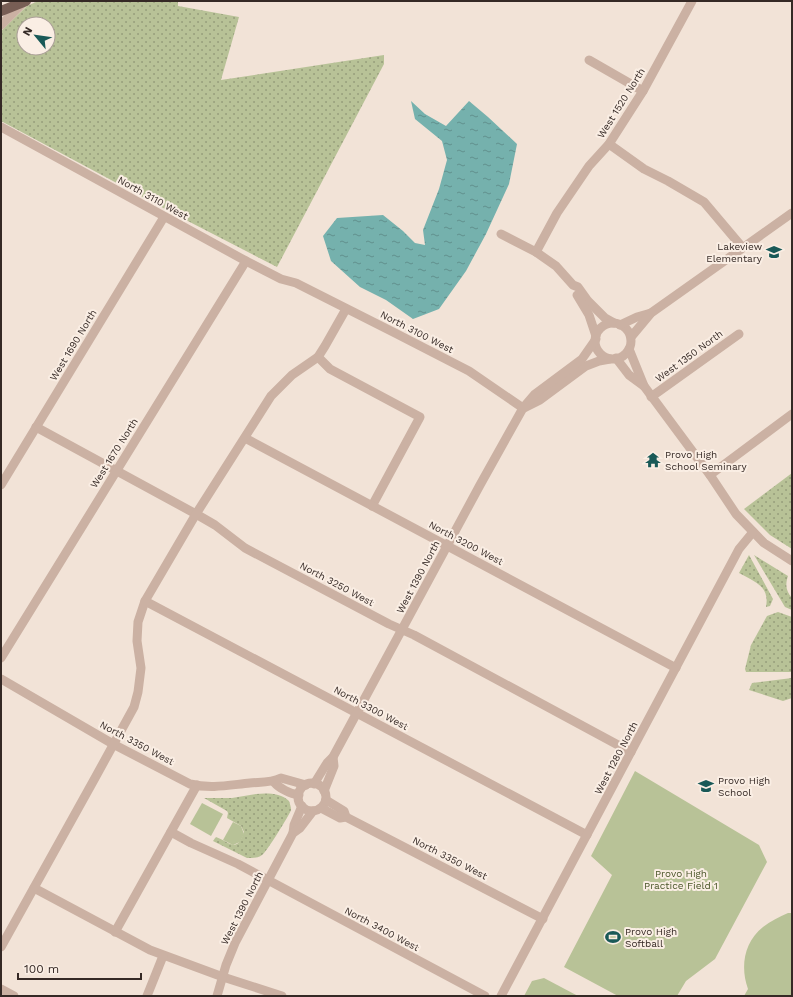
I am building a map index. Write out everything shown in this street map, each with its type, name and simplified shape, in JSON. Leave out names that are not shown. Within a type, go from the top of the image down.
[{"type":"main road","points":[[1,11],[25,1]]},
{"type":"street","points":[[1,25],[25,1]]},
{"type":"street","name":"West 1520 North","points":[[536,252],[561,207],[589,166],[609,144],[643,91],[692,1]]},
{"type":"street","points":[[589,60],[643,91]]},
{"type":"street","name":"North 3110 West","points":[[1,128],[280,279],[296,283]]},
{"type":"street","points":[[609,144],[644,169],[704,202],[742,247]]},
{"type":"street","points":[[630,338],[651,313],[792,213]]},
{"type":"street","name":"West 1690 North","points":[[1,484],[164,217]]},
{"type":"street","points":[[501,234],[536,252],[556,266],[605,318],[625,328],[630,338],[629,349],[644,386],[651,396],[710,474],[736,514],[764,544],[792,561]]},
{"type":"street","name":"West 1670 North","points":[[1,658],[246,261]]},
{"type":"street","name":"North 3100 West","points":[[296,283],[469,371],[523,408]]},
{"type":"street","points":[[573,285],[573,290],[589,315],[596,338],[597,348],[600,353],[613,359],[629,375],[644,386]]},
{"type":"street","points":[[1,947],[134,707],[138,692],[141,668],[137,641],[138,622],[145,601],[196,514],[271,396],[292,376],[318,357],[346,309]]},
{"type":"street","points":[[596,338],[603,326],[608,324],[617,324],[651,313]]},
{"type":"street","name":"West 1350 North","points":[[651,396],[739,334]]},
{"type":"street","name":"West 1390 North","points":[[293,833],[300,828],[321,802],[334,766],[334,757],[356,713],[523,408],[535,394],[582,359],[596,338]]},
{"type":"street","points":[[523,408],[540,400],[586,366],[599,361],[621,357],[629,349]]},
{"type":"street","points":[[318,357],[330,369],[420,417],[372,506]]},
{"type":"street","points":[[710,474],[792,414]]},
{"type":"street","name":"North 3250 West","points":[[36,428],[196,514],[215,525],[246,548],[414,635],[631,752]]},
{"type":"street","name":"North 3200 West","points":[[245,438],[676,668]]},
{"type":"street","name":"West 1280 North","points":[[501,996],[739,549],[753,532]]},
{"type":"street","name":"North 3300 West","points":[[145,601],[587,835]]},
{"type":"street","name":"North 3350 West","points":[[1,679],[113,744],[190,784],[227,787],[250,783],[274,782],[281,778],[310,785]]},
{"type":"street","name":"West 1390 North","points":[[310,785],[327,762],[334,757]]},
{"type":"street","points":[[274,782],[277,786],[299,795]]},
{"type":"street","points":[[115,932],[197,785]]},
{"type":"street","points":[[310,785],[322,788],[321,802],[305,809],[299,799],[299,795],[302,788],[310,785]]},
{"type":"street","name":"North 3350 West","points":[[321,802],[340,818],[346,817],[543,919]]},
{"type":"street","name":"West 1390 North","points":[[217,996],[235,943],[293,833],[294,825],[302,806]]},
{"type":"street","name":"North 3400 West","points":[[171,832],[191,843],[225,858],[485,996]]},
{"type":"street","points":[[34,888],[136,944],[163,956],[282,996]]},
{"type":"street","points":[[147,996],[163,956]]},
{"type":"street","points":[[1,989],[14,996]]},
{"type":"green space","points":[[38,1],[178,1],[178,6],[239,17],[221,80],[384,55],[384,64],[277,267],[1,121],[1,31],[16,17],[16,56],[56,56],[56,16],[17,16],[27,6]]},
{"type":"green space","points":[[792,473],[792,549],[770,535],[744,509]]},
{"type":"green space","points":[[749,555],[773,599],[770,606],[766,607],[766,594],[763,589],[756,582],[739,573]]},
{"type":"green space","points":[[754,555],[788,576],[787,588],[788,593],[792,598],[792,610],[785,607]]},
{"type":"green space","points":[[778,612],[792,617],[792,672],[746,672],[745,669],[751,645],[767,616]]},
{"type":"green space","points":[[792,678],[792,698],[783,701],[749,690],[752,683]]},
{"type":"green space","name":"Provo High Practice Field 1","points":[[635,771],[759,845],[767,862],[715,959],[686,981],[677,996],[618,996],[564,967],[612,875],[591,856]]},
{"type":"green space","points":[[256,794],[282,796],[289,801],[291,810],[278,833],[264,853],[259,857],[247,858],[213,841],[216,837],[233,845],[239,842],[244,832],[241,826],[227,818],[227,811],[204,798],[232,798]]},
{"type":"green space","points":[[202,803],[223,814],[211,836],[190,824]]},
{"type":"green space","points":[[233,822],[241,826],[244,834],[240,842],[233,845],[223,840]]},
{"type":"green space","points":[[788,913],[792,913],[792,996],[744,996],[748,989],[744,972],[744,964],[748,947],[763,927]]},
{"type":"green space","points":[[544,978],[578,996],[524,996],[532,981]]},
{"type":"water","points":[[411,101],[425,114],[446,126],[469,101],[517,144],[509,184],[486,234],[466,271],[439,309],[413,319],[386,300],[360,287],[331,261],[323,236],[337,218],[383,215],[415,243],[425,245],[423,230],[439,189],[447,160],[442,141],[415,119]]},
{"type":"place","name":"Lakeview Elementary","points":[[774,252]]},
{"type":"place","name":"Provo High School Seminary","points":[[653,460]]},
{"type":"place","name":"Provo High School","points":[[706,786]]},
{"type":"place","name":"Provo High Softball","points":[[613,937]]}]
